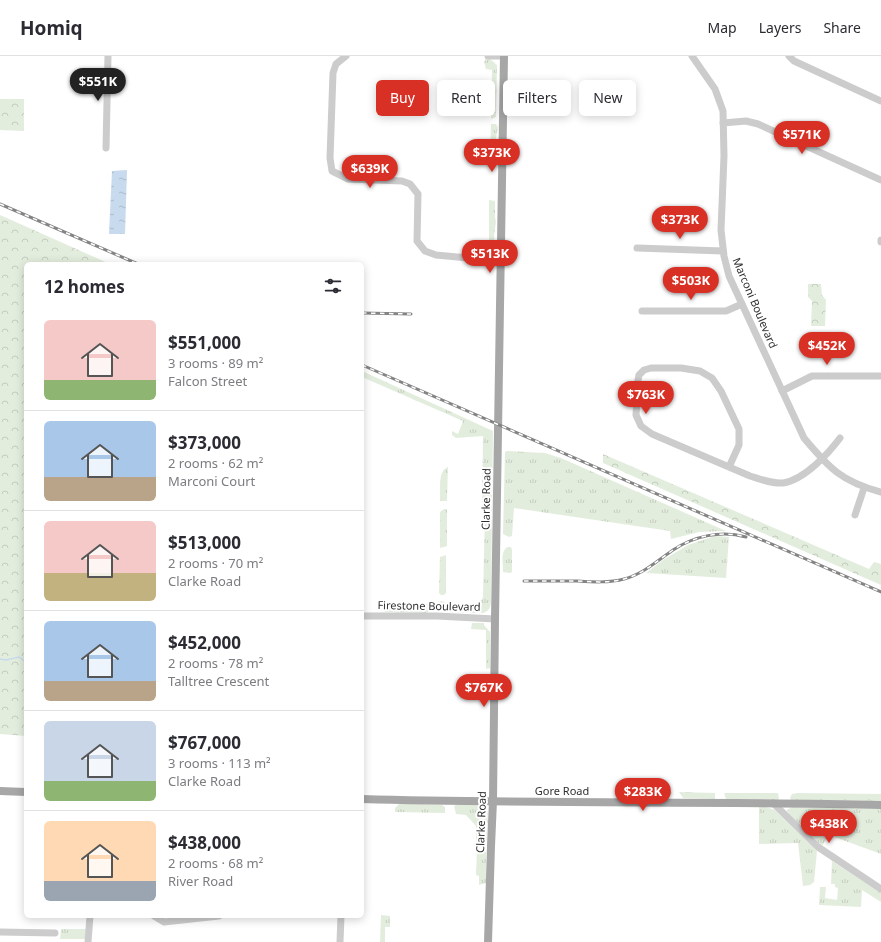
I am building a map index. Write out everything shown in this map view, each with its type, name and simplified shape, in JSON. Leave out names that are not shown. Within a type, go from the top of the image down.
[{"type":"main road","name":"Clarke Road","points":[[488,942],[494,801],[494,619],[504,56]]},
{"type":"main road","points":[[0,791],[24,792]]},
{"type":"main road","name":"Gore Road","points":[[364,799],[881,805]]},
{"type":"street","points":[[106,148],[108,56]]},
{"type":"street","points":[[346,56],[336,64],[333,73],[330,158],[332,171],[348,179],[402,181],[410,184],[418,194],[417,240],[425,250],[436,255],[500,261]]},
{"type":"street","points":[[488,56],[504,56]]},
{"type":"street","name":"Marconi Boulevard","points":[[692,56],[715,89],[723,111],[721,230],[723,251],[730,276],[742,304],[804,438],[822,459],[838,474],[864,488],[881,492]]},
{"type":"street","points":[[789,56],[794,61],[881,101]]},
{"type":"street","points":[[723,122],[746,120],[758,124],[881,180]]},
{"type":"street","points":[[637,248],[723,251]]},
{"type":"street","points":[[642,311],[726,311],[742,304]]},
{"type":"street","points":[[729,466],[739,445],[739,429],[721,391],[712,378],[700,371],[681,368],[651,368],[644,370],[639,375],[638,380],[636,415],[641,426],[652,434],[750,476],[770,482],[784,483],[801,475],[822,459],[840,438]]},
{"type":"street","points":[[782,391],[812,376],[881,376]]},
{"type":"street","points":[[855,514],[864,488]]},
{"type":"street","name":"Firestone Boulevard","points":[[364,616],[437,616],[494,619]]},
{"type":"street","points":[[773,803],[818,847],[881,889]]},
{"type":"street","points":[[88,942],[90,918]]},
{"type":"street","points":[[155,918],[164,922],[201,918]]},
{"type":"street","points":[[340,942],[341,918]]},
{"type":"street","points":[[0,932],[55,933]]},
{"type":"green space","points":[[486,59],[490,59],[497,65],[496,117],[491,119],[491,116],[495,116],[495,80],[492,80],[492,70],[486,69],[484,62]]},
{"type":"green space","points":[[0,99],[24,99],[24,131],[0,130]]},
{"type":"green space","points":[[491,124],[496,124],[498,127],[495,146],[497,157],[493,161],[490,161]]},
{"type":"green space","points":[[489,200],[495,201],[495,250],[488,255],[479,256],[473,254],[473,250],[489,251]]},
{"type":"green space","points":[[0,215],[106,262],[24,262],[24,736],[0,734]]},
{"type":"green space","points":[[808,284],[821,284],[822,295],[826,300],[825,326],[811,326],[812,301],[808,297]]},
{"type":"green space","points":[[364,372],[493,431],[491,602],[490,608],[483,613],[446,612],[439,605],[439,602],[442,601],[446,603],[445,607],[467,608],[476,605],[483,597],[485,513],[482,513],[483,436],[456,438],[452,435],[452,431],[458,434],[463,421],[364,378]]},
{"type":"green space","points":[[505,452],[545,453],[561,458],[726,531],[699,532],[671,539],[670,531],[514,508],[512,536],[509,537],[503,534]]},
{"type":"green space","points":[[603,454],[869,569],[874,562],[881,564],[881,585],[603,463]]},
{"type":"green space","points":[[448,467],[447,501],[440,501],[441,477],[442,473]]},
{"type":"green space","points":[[447,509],[447,546],[440,548],[440,512]]},
{"type":"green space","points":[[715,536],[729,537],[726,578],[646,573],[663,560],[688,545]]},
{"type":"green space","points":[[508,547],[511,547],[512,550],[512,572],[510,573],[503,572],[502,561],[504,551]]},
{"type":"green space","points":[[446,555],[446,593],[441,595],[439,593],[440,557]]},
{"type":"green space","points":[[429,601],[433,601],[432,607],[426,613],[385,612],[383,607],[424,607]]},
{"type":"green space","points":[[472,623],[484,623],[490,632],[490,668],[486,669],[486,630],[471,629]]},
{"type":"green space","points":[[639,791],[672,792],[668,799],[639,798]]},
{"type":"green space","points":[[679,792],[715,793],[715,799],[683,798]]},
{"type":"green space","points":[[724,793],[778,793],[779,798],[778,800],[726,799]]},
{"type":"green space","points":[[792,794],[881,794],[881,801],[791,800],[790,798]]},
{"type":"green space","points":[[400,803],[442,805],[445,807],[445,813],[395,812],[395,808]]},
{"type":"green space","points":[[481,805],[483,810],[488,811],[486,841],[476,842],[476,826],[466,815],[456,814],[454,806]]},
{"type":"green space","points":[[759,807],[766,807],[775,810],[817,851],[814,882],[810,885],[803,886],[798,843],[759,844]]},
{"type":"green space","points":[[792,807],[881,809],[881,854],[829,835],[822,846],[789,814],[787,810]]},
{"type":"green space","points":[[479,849],[486,852],[486,883],[479,885],[479,876],[476,875],[477,850]]},
{"type":"green space","points":[[832,861],[881,893],[881,902],[862,890],[861,907],[819,905],[820,887],[826,887],[825,898],[837,900],[838,888],[835,887],[835,884],[831,884]]},
{"type":"green space","points":[[381,915],[390,916],[390,927],[385,927],[385,942],[380,942]]},
{"type":"green space","points":[[61,929],[86,929],[85,939],[60,939]]},
{"type":"water","points":[[127,170],[125,234],[109,234],[112,171]]},
{"type":"waterway","points":[[0,659],[6,660],[19,657],[24,661]]},
{"type":"railway","points":[[0,204],[133,262]]},
{"type":"railway","points":[[364,313],[411,314]]},
{"type":"railway","points":[[364,366],[881,592]]},
{"type":"railway","points":[[524,581],[613,581],[631,577],[650,567],[681,545],[699,538],[717,534],[746,537]]}]
